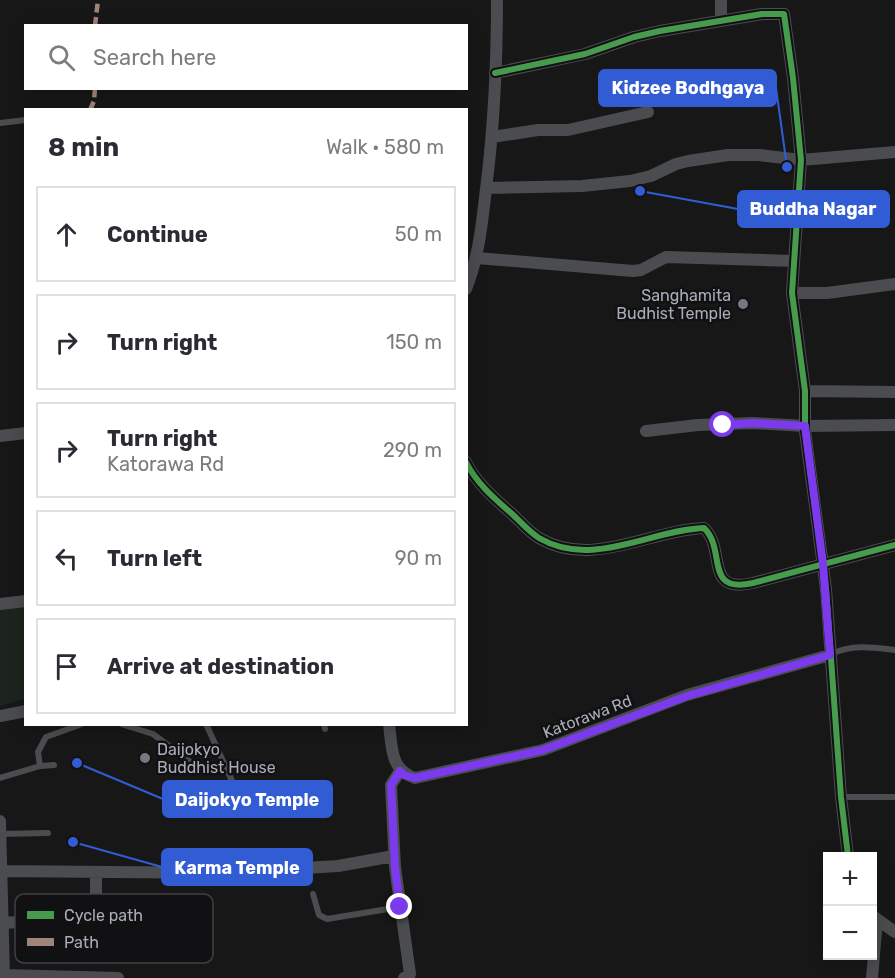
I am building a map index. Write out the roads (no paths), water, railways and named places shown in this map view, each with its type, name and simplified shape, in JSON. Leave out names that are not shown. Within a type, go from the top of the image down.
[{"type":"street","points":[[468,281],[486,189],[492,137],[497,0]]},
{"type":"street","points":[[721,0],[721,21]]},
{"type":"street","points":[[495,74],[585,54],[633,37],[762,14],[784,14],[801,160],[792,293],[805,391],[805,426],[823,564],[841,798],[848,852]]},
{"type":"street","points":[[492,137],[538,130],[568,130],[648,112]]},
{"type":"street","points":[[486,189],[582,186],[630,181],[651,176],[676,164],[728,155],[759,155],[801,160],[895,152]]},
{"type":"street","points":[[473,261],[633,271],[646,268],[666,257],[793,261]]},
{"type":"street","points":[[792,293],[827,293],[895,284]]},
{"type":"street","points":[[805,391],[895,392]]},
{"type":"street","points":[[646,431],[744,423],[805,426],[895,425]]},
{"type":"street","points":[[0,436],[24,433]]},
{"type":"street","points":[[468,465],[477,479],[504,507],[538,537],[572,549],[624,546],[678,532],[704,528],[711,534],[720,576],[728,584],[741,585],[895,545]]},
{"type":"street","points":[[0,604],[24,601]]},
{"type":"street","name":"Katorawa Rd","points":[[400,771],[404,775],[415,778],[543,750],[687,696],[830,655]]},
{"type":"street","points":[[0,716],[24,711]]},
{"type":"street","points":[[389,726],[393,755],[400,771],[391,785],[394,856],[409,977]]},
{"type":"street","points":[[0,821],[4,976],[118,978]]},
{"type":"street","points":[[1,871],[222,873],[338,866],[394,856]]},
{"type":"street","points":[[96,872],[96,894]]},
{"type":"street","points":[[877,919],[895,932]]},
{"type":"street","points":[[2,923],[15,922]]},
{"type":"street","points":[[872,978],[873,960]]},
{"type":"lane","points":[[0,123],[24,120]]},
{"type":"lane","points":[[830,655],[846,647],[877,647],[895,650]]},
{"type":"lane","points":[[40,766],[38,752],[46,737],[76,726]]},
{"type":"lane","points":[[127,726],[153,734],[193,764]]},
{"type":"lane","points":[[207,726],[233,783]]},
{"type":"lane","points":[[0,778],[40,766],[54,765]]},
{"type":"lane","points":[[841,798],[895,797]]},
{"type":"lane","points":[[0,834],[48,833]]},
{"type":"lane","points":[[313,894],[319,915],[327,919],[400,907]]},
{"type":"place","name":"Kidzee Bodhgaya","points":[[787,167]]},
{"type":"place","name":"Buddha Nagar","points":[[640,191]]},
{"type":"place","name":"Sanghamita Budhist Temple","points":[[743,304]]},
{"type":"place","name":"Daijokyo Buddhist House","points":[[145,758]]},
{"type":"place","name":"Daijokyo Temple","points":[[77,763]]},
{"type":"place","name":"Karma Temple","points":[[73,842]]}]
